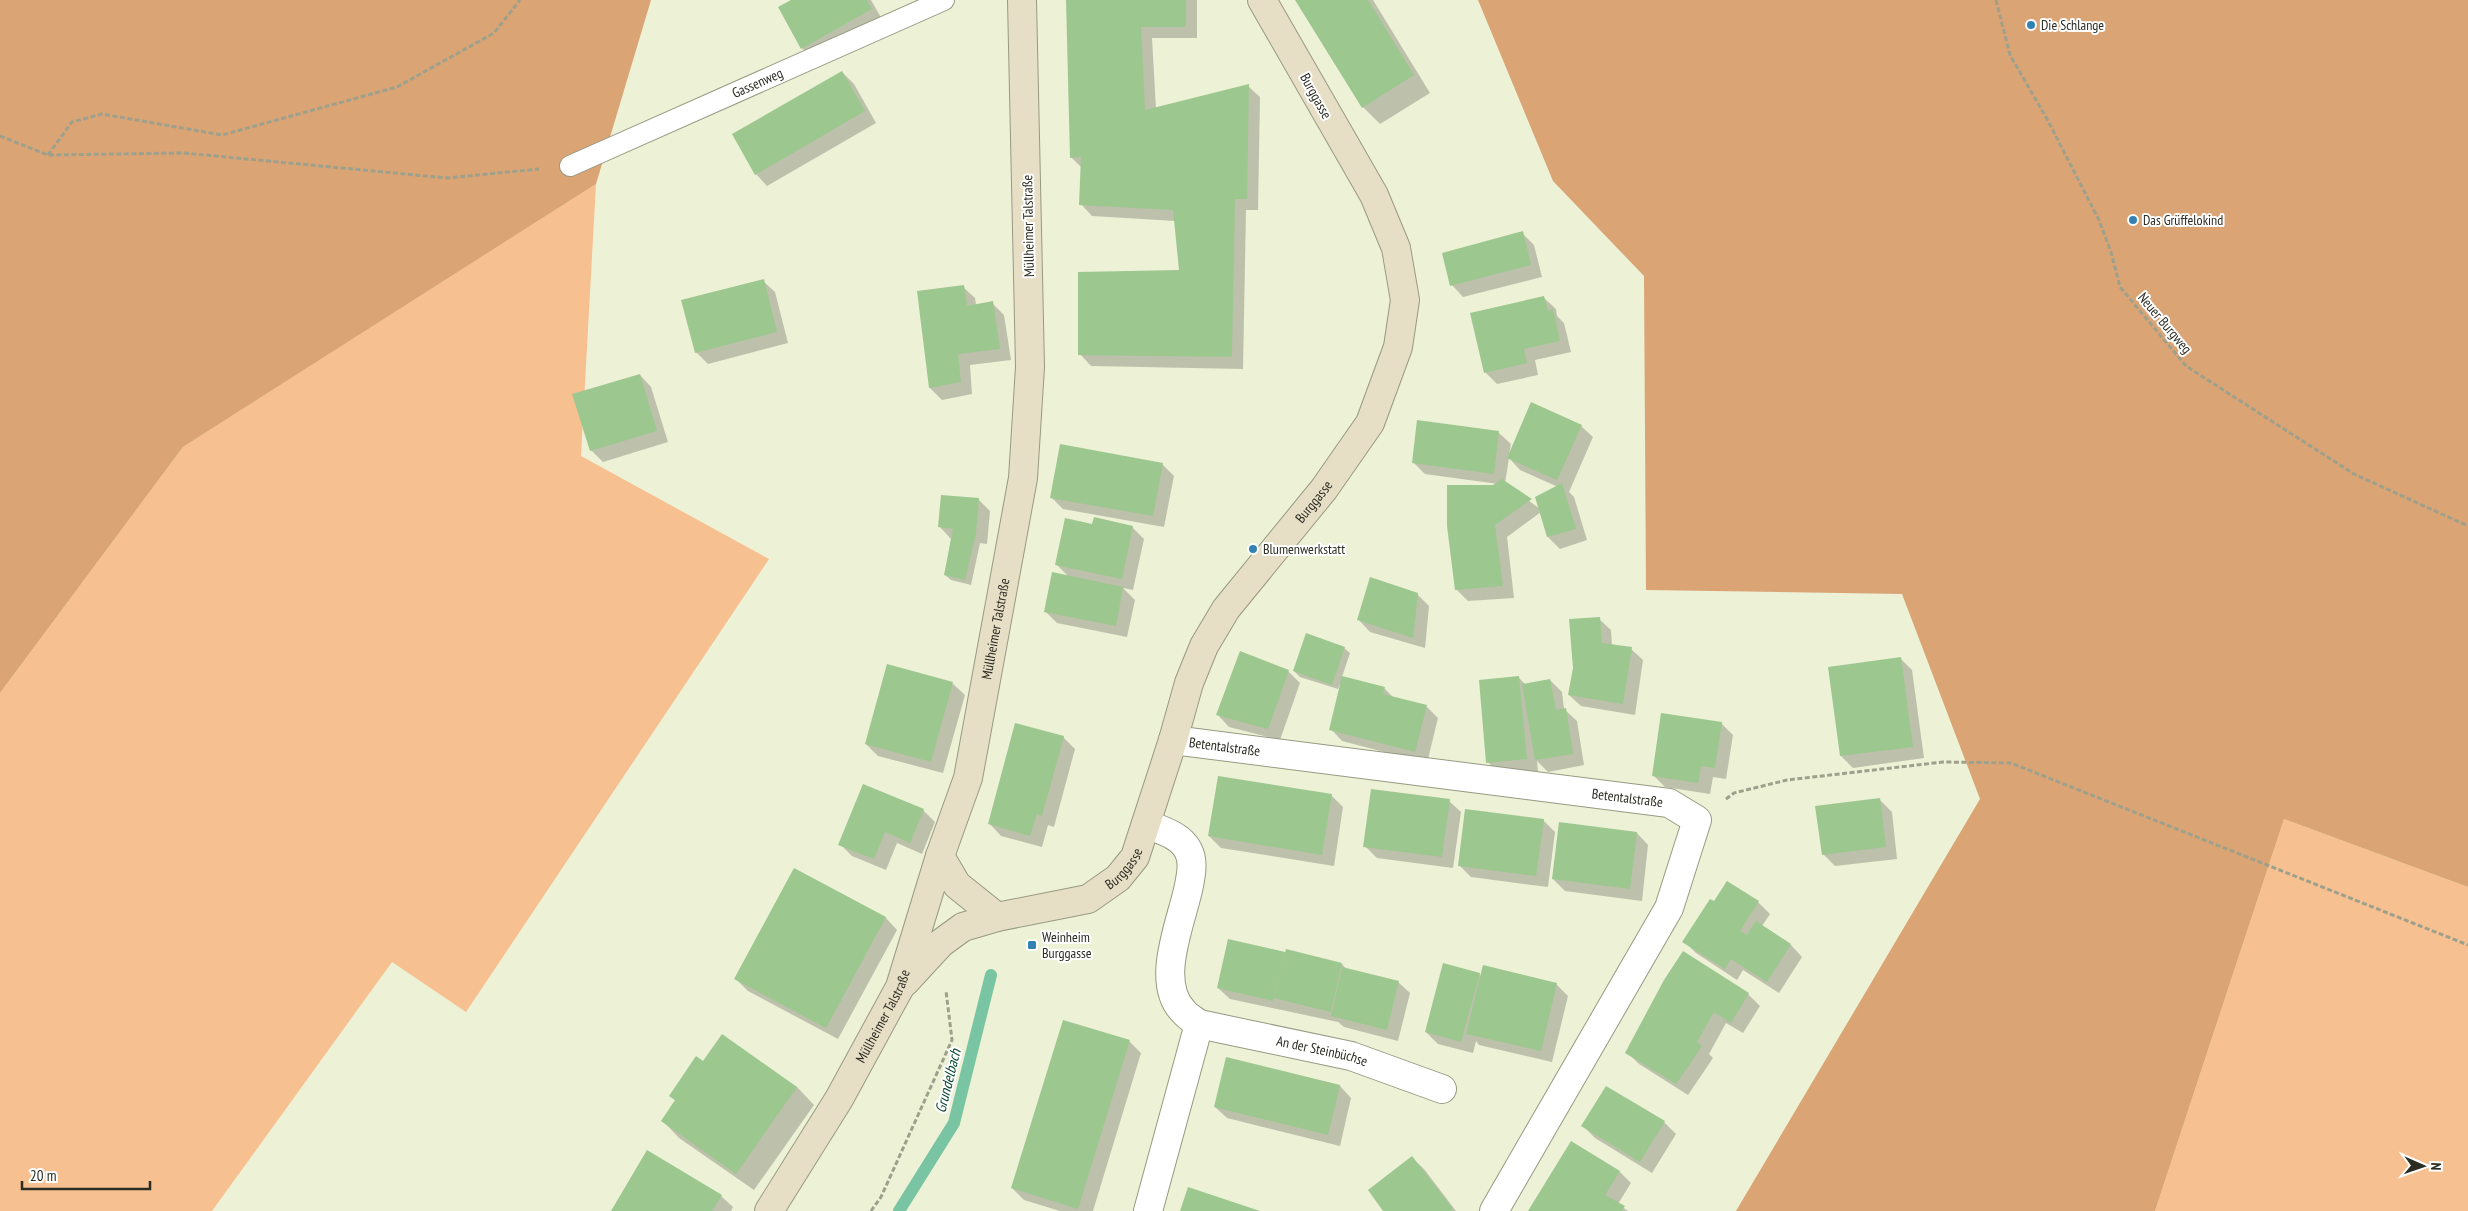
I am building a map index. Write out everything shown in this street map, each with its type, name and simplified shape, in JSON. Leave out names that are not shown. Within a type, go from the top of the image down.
[{"type":"main road","name":"Müllheimer Talstraße","points":[[769,1211],[839,1099],[900,987],[940,856],[968,778],[1023,478],[1030,358],[1022,0]]},
{"type":"main road","name":"Burggasse","points":[[900,987],[941,943],[963,927],[997,917],[1066,905],[1088,899],[1118,878],[1135,857],[1174,740],[1189,683],[1204,646],[1226,609],[1324,488],[1370,423],[1398,348],[1404,300],[1396,248],[1374,195],[1262,0]]},
{"type":"main road","points":[[940,856],[957,885],[997,917]]},
{"type":"street","name":"Betentalstraße","points":[[1174,740],[1669,804],[1697,820],[1669,908],[1494,1211]]},
{"type":"street","name":"An der Steinbüchse","points":[[1146,824],[1181,841],[1189,851],[1192,868],[1189,890],[1174,940],[1171,960],[1175,997],[1182,1011],[1199,1024],[1351,1056],[1442,1089]]},
{"type":"street","points":[[1148,1211],[1199,1024]]},
{"type":"lane","name":"Gassenweg","points":[[570,166],[944,0]]},
{"type":"path","points":[[48,155],[72,122],[102,114],[222,135],[397,87],[494,33],[520,0]]},
{"type":"path","name":"Neuer Burgweg","points":[[1996,0],[2010,55],[2047,120],[2099,220],[2111,252],[2120,287],[2186,366],[2354,474],[2468,526]]},
{"type":"path","points":[[0,136],[48,155],[184,153],[447,178],[570,166]]},
{"type":"path","points":[[1734,793],[1787,780],[1943,762],[2011,763],[2468,945]]},
{"type":"path","points":[[871,1211],[881,1197],[952,1040],[941,943]]},
{"type":"shaded area","points":[[0,0],[651,0],[596,184],[183,447],[0,693]]},
{"type":"shaded area","points":[[1478,0],[2468,0],[2468,887],[2284,819],[2155,1211],[1736,1211],[1980,799],[1902,594],[1646,590],[1644,276],[1553,181]]},
{"type":"shaded area","points":[[596,184],[581,456],[769,559],[466,1012],[392,962],[212,1211],[0,1211],[0,693],[183,447]]},
{"type":"shaded area","points":[[2284,819],[2468,887],[2468,1211],[2155,1211]]},
{"type":"building","points":[[791,0],[867,0],[872,9],[801,49],[778,7]]},
{"type":"building","points":[[1066,0],[1186,0],[1186,27],[1141,27],[1145,110],[1249,84],[1247,199],[1235,199],[1232,357],[1078,355],[1078,272],[1179,270],[1173,210],[1079,205],[1081,157],[1070,158]]},
{"type":"building","points":[[1295,0],[1368,0],[1414,75],[1362,108]]},
{"type":"building","points":[[842,71],[865,111],[755,175],[732,134]]},
{"type":"building","points":[[1523,231],[1531,265],[1450,286],[1442,253]]},
{"type":"building","points":[[764,279],[777,332],[695,353],[681,300]]},
{"type":"building","points":[[964,285],[967,306],[993,301],[1000,349],[958,354],[961,382],[929,388],[917,291]]},
{"type":"building","points":[[1544,296],[1548,311],[1553,309],[1560,341],[1524,349],[1527,363],[1484,373],[1470,313]]},
{"type":"building","points":[[640,374],[657,431],[590,451],[572,394]]},
{"type":"building","points":[[1531,402],[1582,425],[1557,480],[1507,458]]},
{"type":"building","points":[[1417,420],[1499,431],[1494,474],[1412,463]]},
{"type":"building","points":[[1060,444],[1163,463],[1153,516],[1050,498]]},
{"type":"building","points":[[1502,479],[1532,499],[1495,525],[1503,586],[1455,590],[1447,526],[1447,485],[1493,485]]},
{"type":"building","points":[[1562,483],[1576,529],[1547,537],[1535,497]]},
{"type":"building","points":[[941,495],[979,498],[976,533],[965,580],[944,575],[953,529],[938,527]]},
{"type":"building","points":[[1094,517],[1133,526],[1122,579],[1055,565],[1065,518],[1092,524]]},
{"type":"building","points":[[1052,572],[1123,587],[1116,626],[1044,612]]},
{"type":"building","points":[[1370,577],[1418,593],[1413,638],[1357,620]]},
{"type":"building","points":[[1600,617],[1602,643],[1632,647],[1623,704],[1568,695],[1573,668],[1569,619]]},
{"type":"building","points":[[1306,633],[1345,647],[1332,685],[1293,671]]},
{"type":"building","points":[[1240,651],[1289,670],[1268,729],[1216,715]]},
{"type":"building","points":[[1901,657],[1913,747],[1840,756],[1828,667]]},
{"type":"building","points":[[887,664],[953,682],[931,762],[865,744]]},
{"type":"building","points":[[1342,676],[1385,687],[1383,694],[1427,705],[1415,752],[1329,730]]},
{"type":"building","points":[[1519,676],[1527,759],[1486,763],[1479,680]]},
{"type":"building","points":[[1550,679],[1556,710],[1566,708],[1573,754],[1535,760],[1522,684]]},
{"type":"building","points":[[1661,713],[1722,722],[1715,768],[1701,766],[1698,783],[1652,776]]},
{"type":"building","points":[[1015,723],[1064,736],[1042,816],[1037,814],[1030,836],[988,824]]},
{"type":"building","points":[[1218,776],[1332,794],[1322,855],[1208,836]]},
{"type":"building","points":[[863,784],[924,809],[910,843],[885,832],[874,859],[838,845]]},
{"type":"building","points":[[1371,789],[1450,799],[1442,857],[1363,847]]},
{"type":"building","points":[[1880,798],[1886,847],[1822,855],[1815,806]]},
{"type":"building","points":[[1465,809],[1544,819],[1536,876],[1458,866]]},
{"type":"building","points":[[1559,822],[1637,832],[1630,889],[1552,879]]},
{"type":"building","points":[[794,868],[886,917],[826,1028],[734,979]]},
{"type":"building","points":[[1727,881],[1759,901],[1740,931],[1747,935],[1756,921],[1791,944],[1767,982],[1731,959],[1725,969],[1682,942],[1710,899],[1714,901]]},
{"type":"building","points":[[1228,939],[1285,952],[1273,1001],[1217,988]]},
{"type":"building","points":[[1286,949],[1342,963],[1331,1012],[1274,998]]},
{"type":"building","points":[[1683,951],[1749,993],[1731,1023],[1714,1012],[1697,1042],[1702,1046],[1676,1084],[1625,1053],[1664,980]]},
{"type":"building","points":[[1443,963],[1480,973],[1461,1042],[1425,1032]]},
{"type":"building","points":[[1483,965],[1557,983],[1541,1051],[1466,1034]]},
{"type":"building","points":[[1342,967],[1399,981],[1387,1030],[1331,1016]]},
{"type":"building","points":[[1063,1020],[1130,1040],[1078,1209],[1011,1188]]},
{"type":"building","points":[[722,1034],[797,1087],[736,1174],[661,1121],[675,1100],[669,1096],[696,1056],[703,1061]]},
{"type":"building","points":[[1226,1057],[1340,1085],[1328,1135],[1214,1107]]},
{"type":"building","points":[[1606,1086],[1665,1121],[1640,1162],[1581,1126]]},
{"type":"building","points":[[1571,1141],[1620,1171],[1605,1195],[1625,1206],[1622,1211],[1528,1211]]},
{"type":"building","points":[[647,1150],[722,1195],[712,1211],[611,1211]]},
{"type":"building","points":[[1412,1156],[1453,1209],[1451,1211],[1383,1211],[1368,1190]]},
{"type":"building","points":[[1188,1187],[1260,1211],[1180,1211]]},
{"type":"waterway","name":"Grundelbach","points":[[899,1211],[954,1123],[991,975]]},
{"type":"place","name":"Die Schlange","points":[[2031,25]]},
{"type":"place","name":"Das Grüffelokind","points":[[2133,220]]},
{"type":"place","name":"Blumenwerkstatt","points":[[1253,549]]},
{"type":"place","name":"Weinheim Burggasse","points":[[1032,945]]}]
